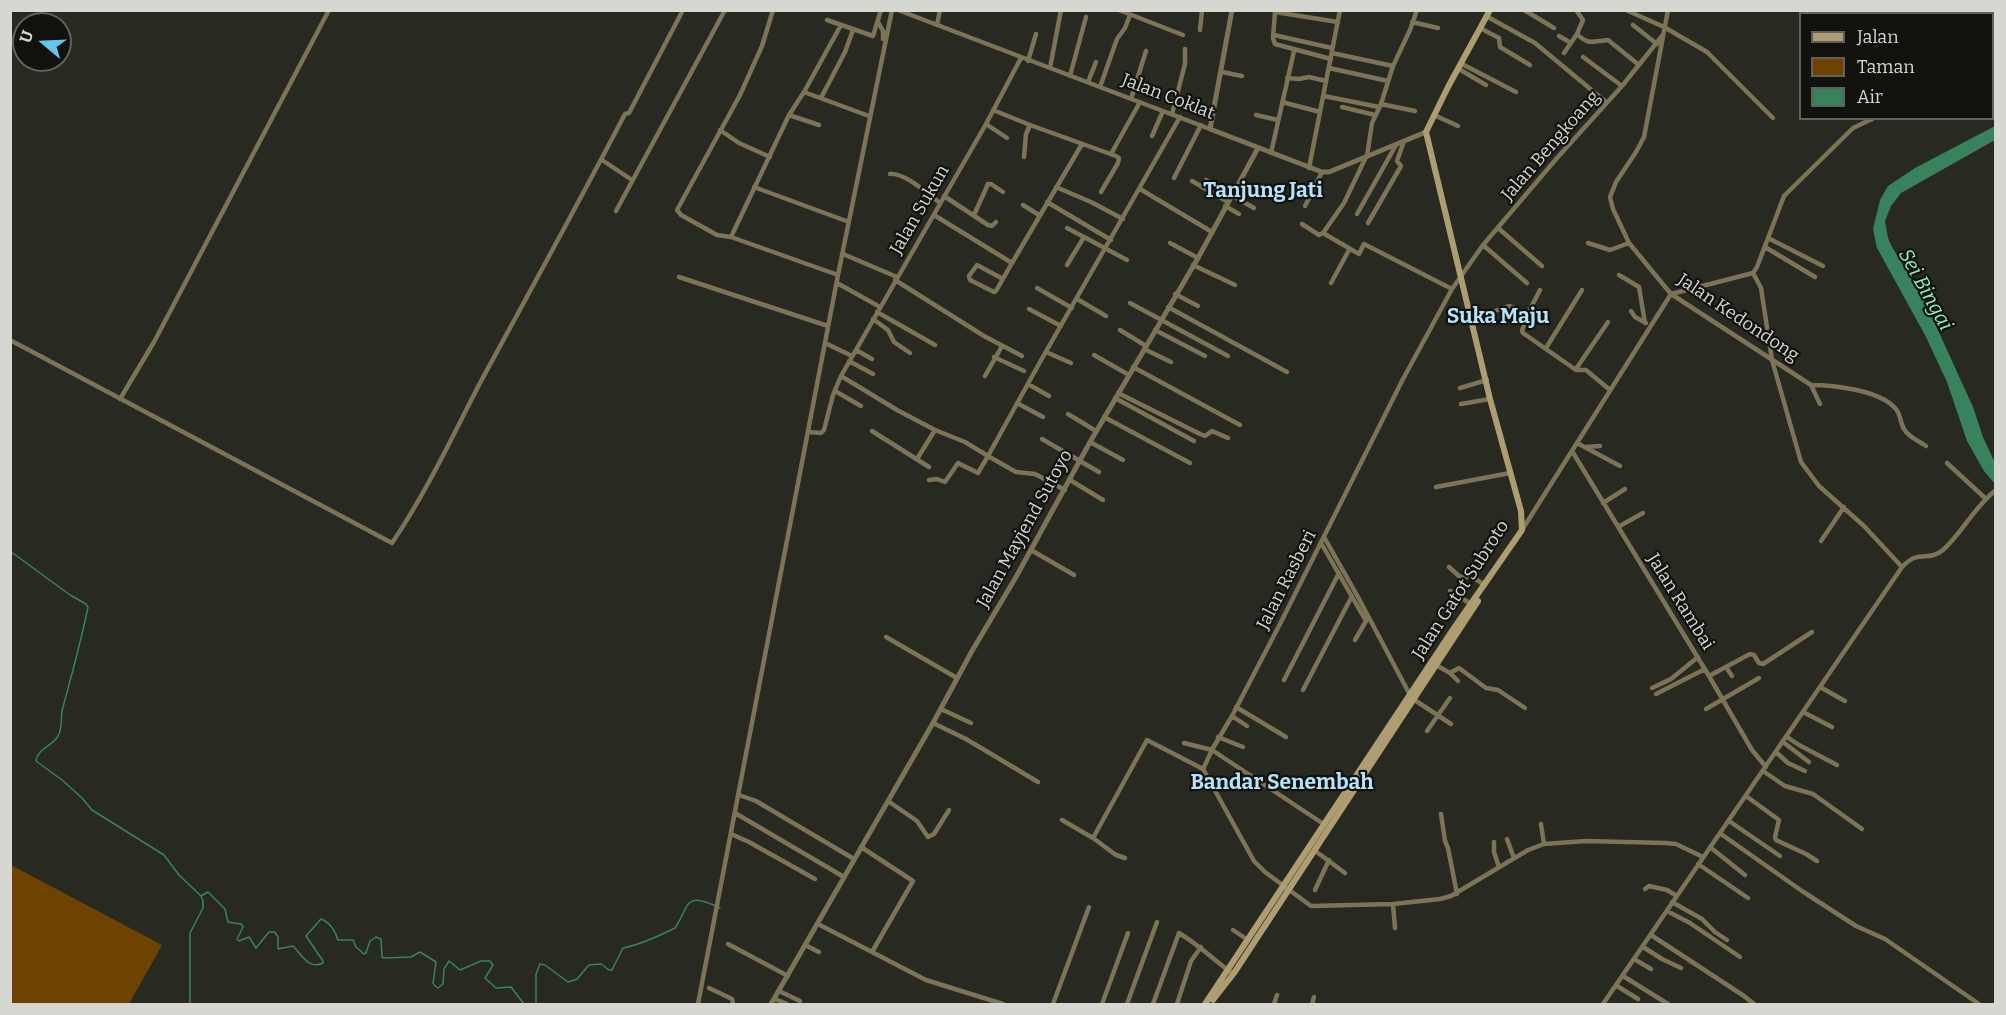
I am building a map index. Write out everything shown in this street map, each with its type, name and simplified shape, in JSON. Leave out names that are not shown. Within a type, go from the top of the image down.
[{"type":"main road","points":[[1426,132],[1488,13]]},
{"type":"main road","name":"Jalan Gatot Subroto","points":[[1207,1005],[1231,973],[1249,940],[1287,888],[1325,825],[1522,530],[1521,512],[1490,399],[1426,132]]},
{"type":"main road","points":[[1231,973],[1314,850],[1411,697],[1436,665],[1485,586]]},
{"type":"street","points":[[120,399],[154,342],[329,10]]},
{"type":"street","points":[[10,340],[392,543],[446,449],[548,254],[602,160],[625,114],[629,113],[682,10]]},
{"type":"street","points":[[616,211],[725,10]]},
{"type":"street","points":[[773,10],[758,57],[740,95],[677,210],[681,215],[717,235],[731,237],[838,275]]},
{"type":"street","points":[[826,20],[873,36],[881,10]]},
{"type":"street","points":[[698,1005],[828,326],[892,10]]},
{"type":"street","name":"Jalan Coklat","points":[[898,10],[914,13],[936,26],[1322,172]]},
{"type":"street","points":[[936,26],[940,10]]},
{"type":"street","points":[[1050,68],[1061,12],[1053,10]]},
{"type":"street","points":[[1119,10],[1183,35]]},
{"type":"street","points":[[1200,30],[1202,10]]},
{"type":"street","points":[[1210,129],[1232,10]]},
{"type":"street","points":[[1308,168],[1340,10]]},
{"type":"street","points":[[1323,233],[1344,203],[1366,157],[1369,133],[1375,115],[1417,10]]},
{"type":"street","points":[[1524,10],[1554,28]]},
{"type":"street","points":[[1564,53],[1583,20],[1576,10]]},
{"type":"street","name":"Jalan Kedondong","points":[[1668,10],[1644,137],[1616,182],[1611,197],[1613,209],[1629,243],[1671,294],[1811,384],[1840,387],[1887,401],[1898,411],[1905,432],[1926,446]]},
{"type":"street","points":[[1331,53],[1294,51],[1275,44],[1273,11],[1338,22]]},
{"type":"street","points":[[1629,11],[1664,27],[1707,52],[1773,118]]},
{"type":"street","points":[[1100,87],[1117,39],[1125,28],[1128,13]]},
{"type":"street","points":[[1488,13],[1535,43],[1606,102]]},
{"type":"street","points":[[1070,76],[1086,17]]},
{"type":"street","points":[[878,22],[884,34],[879,72]]},
{"type":"street","points":[[1412,22],[1438,28]]},
{"type":"street","points":[[731,237],[789,115],[841,25]]},
{"type":"street","points":[[1633,26],[1657,44]]},
{"type":"street","points":[[1480,28],[1499,38],[1500,47],[1530,64]]},
{"type":"street","points":[[821,98],[845,52],[853,30]]},
{"type":"street","points":[[1028,61],[1036,34]]},
{"type":"street","points":[[1577,34],[1587,42],[1598,43],[1608,40],[1639,65]]},
{"type":"street","points":[[1274,35],[1331,53],[1393,66]]},
{"type":"street","points":[[1559,36],[1571,43]]},
{"type":"street","name":"Jalan Bengkoang","points":[[1461,274],[1662,36]]},
{"type":"street","points":[[1172,114],[1185,64],[1185,49]]},
{"type":"street","points":[[1131,99],[1146,51]]},
{"type":"street","points":[[1271,153],[1294,51]]},
{"type":"street","points":[[1583,57],[1622,86]]},
{"type":"street","name":"Jalan Sukun","points":[[808,432],[821,433],[824,430],[841,376],[986,124],[1021,58]]},
{"type":"street","points":[[1088,82],[1096,62]]},
{"type":"street","points":[[1461,67],[1486,85]]},
{"type":"street","points":[[1461,67],[1516,92]]},
{"type":"street","points":[[1329,68],[1388,81]]},
{"type":"street","points":[[1222,72],[1242,76]]},
{"type":"street","points":[[1287,78],[1299,79],[1309,76],[1326,81]]},
{"type":"street","points":[[804,92],[870,116]]},
{"type":"street","points":[[1324,96],[1415,111]]},
{"type":"street","points":[[1111,154],[1140,102]]},
{"type":"street","points":[[1282,102],[1320,112]]},
{"type":"street","points":[[1342,107],[1375,115]]},
{"type":"street","points":[[993,110],[1014,120],[1111,154],[1119,160],[1101,192]]},
{"type":"street","points":[[1152,136],[1163,111]]},
{"type":"street","points":[[789,115],[819,125]]},
{"type":"street","points":[[1256,115],[1278,120]]},
{"type":"street","points":[[1434,115],[1458,126]]},
{"type":"street","points":[[929,480],[937,479],[945,482],[958,463],[978,473],[1180,117]]},
{"type":"street","points":[[1522,530],[1671,294],[1753,273],[1784,196],[1852,128],[1870,120]]},
{"type":"street","points":[[986,124],[1006,138]]},
{"type":"street","points":[[1024,157],[1026,134],[1030,125]]},
{"type":"street","points":[[1174,178],[1200,125]]},
{"type":"street","points":[[720,130],[739,143],[770,157]]},
{"type":"street","points":[[1305,206],[1322,172],[1329,172],[1426,132]]},
{"type":"street","points":[[1368,223],[1401,166],[1397,161],[1404,141]]},
{"type":"street","points":[[1003,279],[977,265],[969,278],[993,292],[996,291],[1082,144]]},
{"type":"street","points":[[1357,214],[1395,145]]},
{"type":"street","name":"Jalan Mayjend Sutoyo","points":[[773,1002],[1065,490],[1090,441],[1198,258],[1258,148]]},
{"type":"street","points":[[602,160],[632,180]]},
{"type":"street","points":[[890,174],[895,173],[909,179],[940,203]]},
{"type":"street","points":[[1192,180],[1239,214]]},
{"type":"street","points":[[1206,180],[1254,208]]},
{"type":"street","points":[[974,215],[988,184],[1003,192]]},
{"type":"street","points":[[754,187],[849,222]]},
{"type":"street","points":[[1056,187],[1123,219]]},
{"type":"street","points":[[1140,189],[1212,232]]},
{"type":"street","points":[[944,196],[991,226],[996,222]]},
{"type":"street","points":[[1047,202],[1111,240]]},
{"type":"street","points":[[1023,206],[1039,215]]},
{"type":"street","points":[[934,215],[1012,263]]},
{"type":"street","points":[[1302,224],[1319,234],[1323,233],[1359,254],[1364,244],[1452,289]]},
{"type":"street","points":[[1067,228],[1127,260]]},
{"type":"street","points":[[1498,228],[1542,266]]},
{"type":"street","points":[[1067,266],[1084,237]]},
{"type":"street","points":[[1767,238],[1823,266]]},
{"type":"street","points":[[1170,243],[1198,258]]},
{"type":"street","points":[[1588,243],[1610,250],[1629,243]]},
{"type":"street","points":[[1484,245],[1527,283]]},
{"type":"street","points":[[1765,247],[1815,277]]},
{"type":"street","points":[[1331,283],[1349,249]]},
{"type":"street","points":[[843,254],[896,278],[1002,346],[1022,356]]},
{"type":"street","points":[[1193,266],[1235,285]]},
{"type":"street","points":[[1753,273],[1758,278],[1761,288],[1772,360],[1801,462],[1819,486],[1844,507],[1902,567]]},
{"type":"street","name":"Jalan Rasberi","points":[[1203,769],[1321,543],[1403,379],[1461,274]]},
{"type":"street","points":[[1619,275],[1639,287],[1645,323]]},
{"type":"street","points":[[679,277],[828,326]]},
{"type":"street","points":[[837,283],[935,345]]},
{"type":"street","points":[[1037,288],[1072,308]]},
{"type":"street","points":[[1540,290],[1526,317],[1522,331],[1576,370],[1586,370],[1610,390]]},
{"type":"street","points":[[1546,348],[1582,290]]},
{"type":"street","points":[[1175,294],[1198,306]]},
{"type":"street","points":[[1077,299],[1106,316]]},
{"type":"street","points":[[1130,303],[1228,356]]},
{"type":"street","points":[[1472,319],[1510,306],[1526,317]]},
{"type":"street","points":[[1168,307],[1287,372]]},
{"type":"street","points":[[1029,309],[1061,326]]},
{"type":"street","points":[[1631,311],[1635,317],[1651,326]]},
{"type":"street","points":[[873,319],[888,330],[894,342],[910,352]]},
{"type":"street","points":[[1576,370],[1608,322]]},
{"type":"street","points":[[1120,330],[1171,362]]},
{"type":"street","points":[[1155,330],[1204,356]]},
{"type":"street","points":[[825,342],[873,374]]},
{"type":"street","points":[[985,376],[1002,346]]},
{"type":"street","points":[[856,350],[872,359]]},
{"type":"street","points":[[1046,352],[1071,363]]},
{"type":"street","points":[[1094,355],[1129,375]]},
{"type":"street","points":[[994,357],[1024,371]]},
{"type":"street","points":[[1133,367],[1240,425]]},
{"type":"street","points":[[841,376],[935,430],[965,442],[1016,472],[1035,474],[1065,490]]},
{"type":"street","points":[[1460,388],[1487,380]]},
{"type":"street","points":[[1028,384],[1049,396]]},
{"type":"street","points":[[1811,384],[1820,404]]},
{"type":"street","points":[[835,392],[861,406]]},
{"type":"street","points":[[1117,396],[1205,436],[1212,431],[1228,438]]},
{"type":"street","points":[[1117,396],[1194,441]]},
{"type":"street","points":[[1461,405],[1490,399]]},
{"type":"street","points":[[1017,403],[1043,417]]},
{"type":"street","points":[[1068,414],[1096,432]]},
{"type":"street","points":[[1104,417],[1190,462]]},
{"type":"street","points":[[917,459],[935,430]]},
{"type":"street","points":[[872,431],[928,467]]},
{"type":"street","points":[[1042,439],[1099,472]]},
{"type":"street","points":[[1090,441],[1123,460]]},
{"type":"street","points":[[1577,443],[1620,466]]},
{"type":"street","points":[[1586,447],[1600,446]]},
{"type":"street","name":"Jalan Rambai","points":[[1572,450],[1765,769]]},
{"type":"street","points":[[1947,463],[1987,497]]},
{"type":"street","points":[[1436,487],[1510,473]]},
{"type":"street","points":[[1070,480],[1103,500]]},
{"type":"street","points":[[1603,503],[1625,489]]},
{"type":"street","points":[[1606,1004],[1672,902],[1721,834],[1902,567],[1914,556],[1933,556],[1944,549],[1995,490]]},
{"type":"street","points":[[1821,541],[1844,507]]},
{"type":"street","points":[[1618,528],[1643,513]]},
{"type":"street","points":[[1323,537],[1411,697],[1451,724]]},
{"type":"street","points":[[1321,543],[1366,621],[1356,640]]},
{"type":"street","points":[[1031,550],[1074,575]]},
{"type":"street","points":[[1449,567],[1460,577],[1472,577],[1485,586]]},
{"type":"street","points":[[1284,680],[1339,573]]},
{"type":"street","points":[[1450,591],[1471,604]]},
{"type":"street","points":[[1303,690],[1352,596]]},
{"type":"street","points":[[1709,675],[1750,654],[1754,655],[1759,663],[1764,664],[1812,632]]},
{"type":"street","points":[[886,637],[957,678]]},
{"type":"street","points":[[1653,688],[1671,679],[1698,657]]},
{"type":"street","points":[[1436,665],[1458,681]]},
{"type":"street","points":[[1726,667],[1732,676]]},
{"type":"street","points":[[1450,674],[1459,668],[1486,688],[1498,690],[1525,708]]},
{"type":"street","points":[[1656,694],[1705,669]]},
{"type":"street","points":[[1706,709],[1759,678]]},
{"type":"street","points":[[1820,687],[1845,701]]},
{"type":"street","points":[[1427,732],[1450,698]]},
{"type":"street","points":[[1236,707],[1286,737]]},
{"type":"street","points":[[941,709],[971,723]]},
{"type":"street","points":[[1803,712],[1832,727]]},
{"type":"street","points":[[1232,716],[1247,726]]},
{"type":"street","points":[[933,723],[966,739],[1038,782]]},
{"type":"street","points":[[1787,736],[1837,765]]},
{"type":"street","points":[[1218,737],[1243,747]]},
{"type":"street","points":[[1093,838],[1147,740],[1203,769],[1248,852],[1265,872],[1311,906],[1393,904],[1440,899],[1457,894],[1528,849],[1544,844],[1586,841],[1666,843],[1676,844],[1703,857]]},
{"type":"street","points":[[1783,742],[1809,762]]},
{"type":"street","points":[[1184,743],[1212,750],[1325,825]]},
{"type":"street","points":[[1776,752],[1788,763],[1805,771]]},
{"type":"street","points":[[1765,769],[1785,786],[1813,794],[1862,829]]},
{"type":"street","points":[[739,795],[756,801],[854,859]]},
{"type":"street","points":[[1746,796],[1779,820],[1776,840],[1817,861]]},
{"type":"street","points":[[888,801],[917,821],[928,837],[934,834],[948,810]]},
{"type":"street","points":[[735,813],[844,877]]},
{"type":"street","points":[[1441,814],[1444,841],[1448,848],[1457,894]]},
{"type":"street","points":[[1062,820],[1116,855],[1125,858]]},
{"type":"street","points":[[1729,821],[1780,856]]},
{"type":"street","points":[[1541,824],[1544,844]]},
{"type":"street","points":[[731,834],[750,842],[815,879]]},
{"type":"street","points":[[1721,834],[1856,926],[1885,939],[1979,1005]]},
{"type":"street","points":[[1507,838],[1514,858]]},
{"type":"street","points":[[1494,842],[1494,852],[1499,867]]},
{"type":"street","points":[[861,847],[913,881],[872,952]]},
{"type":"street","points":[[1710,847],[1744,875]]},
{"type":"street","points":[[1314,850],[1345,873]]},
{"type":"street","points":[[1315,890],[1329,860]]},
{"type":"street","points":[[1698,864],[1748,898]]},
{"type":"street","points":[[1645,889],[1655,886],[1677,896]]},
{"type":"street","points":[[1672,902],[1702,919],[1727,940]]},
{"type":"street","points":[[1393,904],[1395,928]]},
{"type":"street","points":[[1053,1005],[1089,907]]},
{"type":"street","points":[[1667,911],[1690,923],[1740,957]]},
{"type":"street","points":[[1126,1005],[1157,922]]},
{"type":"street","points":[[818,924],[926,980],[1003,1005]]},
{"type":"street","points":[[1233,930],[1249,940]]},
{"type":"street","points":[[1102,1005],[1128,933]]},
{"type":"street","points":[[1153,1005],[1179,933],[1201,947],[1231,973]]},
{"type":"street","points":[[1651,935],[1744,996],[1754,1005]]},
{"type":"street","points":[[728,944],[788,976]]},
{"type":"street","points":[[805,945],[819,952]]},
{"type":"street","points":[[1177,1005],[1191,961],[1201,947]]},
{"type":"street","points":[[1643,947],[1681,968]]},
{"type":"street","points":[[1634,959],[1651,969]]},
{"type":"street","points":[[1623,976],[1668,1005]]},
{"type":"street","points":[[1617,986],[1638,999]]},
{"type":"street","points":[[709,987],[732,999],[733,1005]]},
{"type":"street","points":[[779,991],[800,1001]]},
{"type":"street","points":[[1274,1005],[1277,995]]},
{"type":"street","points":[[1312,1005],[1314,997]]},
{"type":"street","points":[[980,1005],[983,998]]},
{"type":"street","points":[[773,1002],[787,1005]]},
{"type":"green space","points":[[11,865],[162,945],[129,1004],[11,1004]]},
{"type":"water","name":"Sei Bingai","points":[[1995,126],[1995,140],[1901,193],[1891,206],[1885,221],[1891,245],[1926,304],[1973,407],[1995,463],[1995,484],[1984,471],[1967,441],[1947,382],[1925,335],[1877,248],[1873,229],[1880,200],[1888,186],[1915,168]]},
{"type":"waterway","points":[[10,551],[88,607],[62,711],[60,731],[57,738],[37,756],[36,761],[62,780],[92,810],[164,855],[179,875],[201,896],[203,908],[190,933],[190,1004]]},
{"type":"waterway","points":[[201,896],[208,892],[225,909],[228,922],[241,924],[243,927],[237,939],[239,941],[249,937],[256,948],[269,932],[275,932],[278,937],[278,949],[293,946],[310,963],[314,965],[323,963],[306,936],[321,919],[332,928],[338,940],[353,940],[356,947],[364,954],[370,941],[376,937],[381,939],[382,957],[384,958],[411,957],[420,952],[436,962],[433,983],[438,988],[443,984],[444,969],[449,961],[460,970],[481,961],[490,961],[493,965],[485,978],[496,988],[511,987],[524,1004]]},
{"type":"waterway","points":[[536,1004],[536,974],[540,964],[545,965],[568,982],[577,979],[589,965],[601,964],[612,970],[623,948],[657,937],[675,928],[689,903],[699,900],[720,908]]},
{"type":"district","name":"Tanjung Jati","points":[[1263,191]]},
{"type":"district","name":"Suka Maju","points":[[1498,317]]},
{"type":"district","name":"Bandar Senembah","points":[[1282,783]]}]
